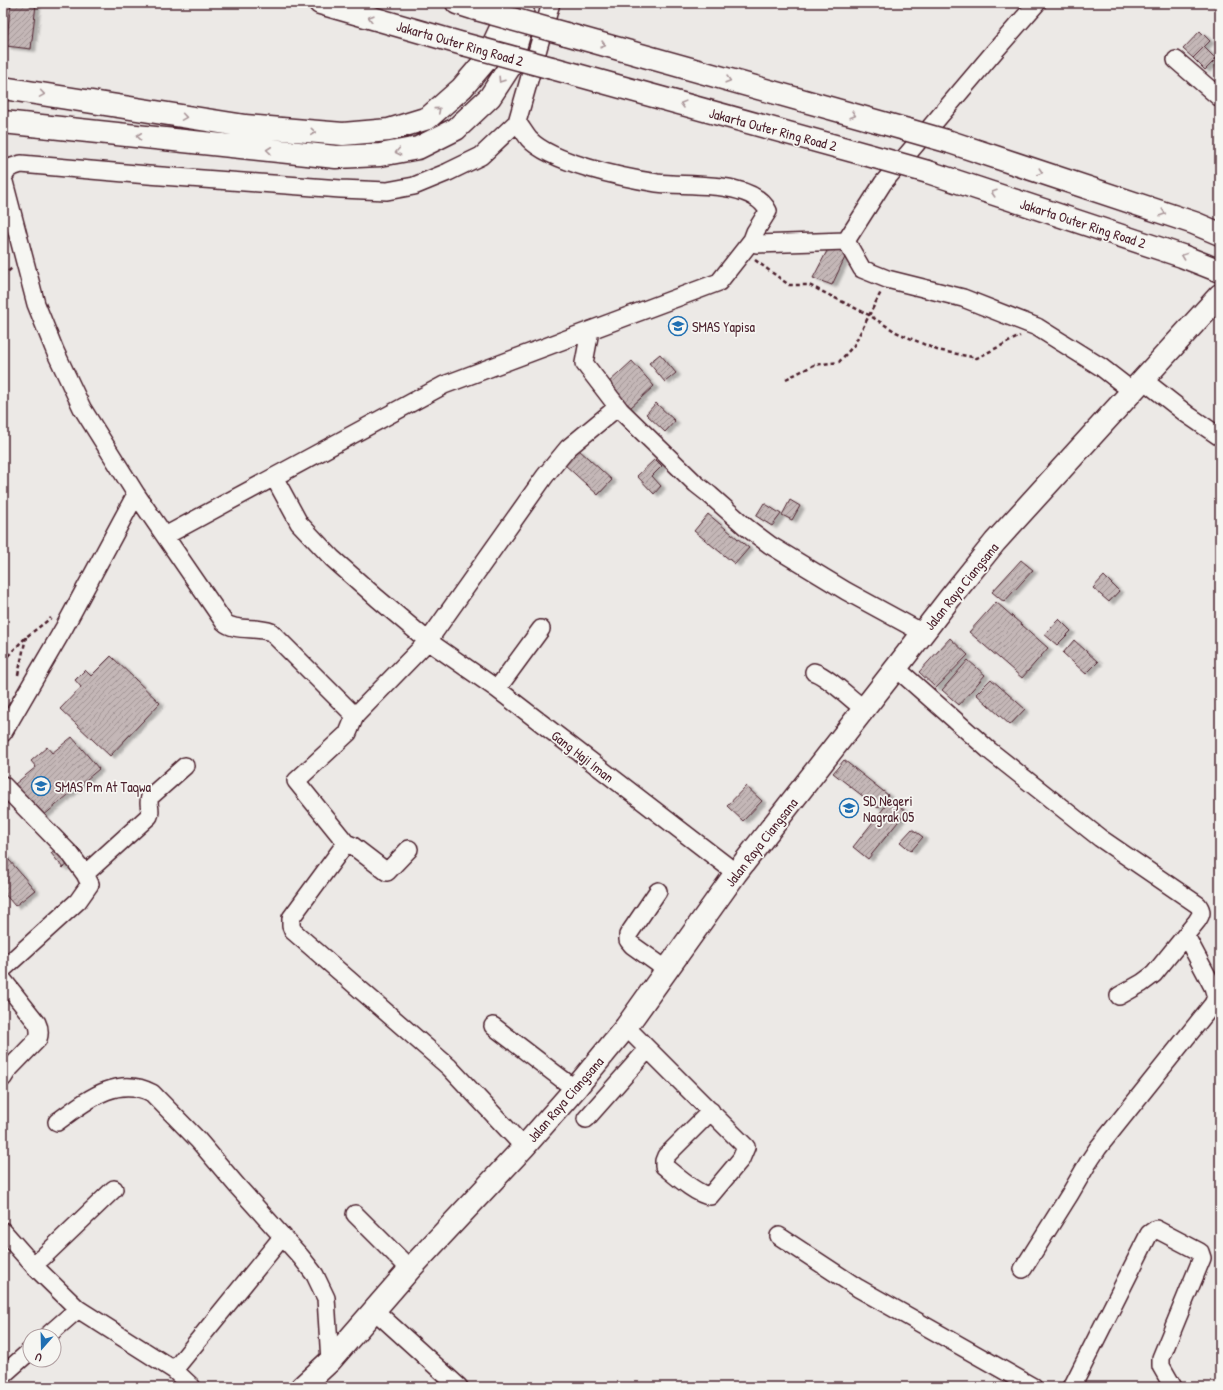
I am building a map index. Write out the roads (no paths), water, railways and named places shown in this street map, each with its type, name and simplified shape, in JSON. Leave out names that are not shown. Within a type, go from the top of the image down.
[{"type":"main road","name":"Jakarta Outer Ring Road 2","points":[[320,3],[463,44],[928,172],[1182,256],[1220,271]]},
{"type":"main road","points":[[3,88],[245,126],[343,134],[389,130],[428,118],[462,88],[486,60],[501,28],[503,3]]},
{"type":"main road","points":[[3,122],[336,157],[380,156],[418,148],[456,128],[490,97],[509,68],[520,31],[523,3]]},
{"type":"main road","points":[[466,6],[950,142],[1194,223],[1220,234]]},
{"type":"main road","name":"Jalan Raya Ciangsana","points":[[302,1387],[330,1361],[410,1269],[576,1089],[626,1028],[736,874],[995,542],[1216,300]]},
{"type":"street","points":[[355,716],[271,632],[255,628],[230,627],[227,625],[136,494],[82,408],[55,351],[36,304],[3,178],[9,168],[21,164],[148,175],[387,191],[414,186],[481,156],[517,122],[551,3]]},
{"type":"street","points":[[846,241],[883,183],[994,52],[1038,3]]},
{"type":"street","points":[[1176,60],[1220,98]]},
{"type":"street","points":[[165,536],[444,385],[719,282],[748,246],[768,211],[765,206],[750,193],[732,189],[658,183],[609,173],[566,161],[530,140],[517,122]]},
{"type":"street","points":[[748,246],[756,244],[846,241]]},
{"type":"street","points":[[846,241],[862,269],[887,279],[963,298],[1037,327],[1101,367],[1137,385],[1188,415],[1220,437]]},
{"type":"street","points":[[590,331],[584,363],[620,410],[696,484],[746,527],[770,545],[846,591],[923,633]]},
{"type":"street","points":[[409,849],[387,872],[353,846],[346,843],[296,781],[348,733],[355,716],[428,641],[545,476],[563,453],[614,410],[620,410]]},
{"type":"street","name":"Gang Haji Iman","points":[[274,477],[299,523],[327,552],[377,598],[428,641],[497,690],[736,874]]},
{"type":"street","points":[[3,733],[64,628],[136,494]]},
{"type":"street","points":[[497,690],[542,629]]},
{"type":"street","points":[[896,668],[990,751],[1100,838],[1198,905],[1202,910],[1197,921],[1186,936],[1154,974],[1142,983],[1119,996]]},
{"type":"street","points":[[814,672],[864,709]]},
{"type":"street","points":[[85,874],[149,816],[150,811],[148,801],[150,797],[185,766]]},
{"type":"street","points":[[3,785],[71,855],[85,874],[90,884],[78,901],[3,970]]},
{"type":"street","points":[[346,843],[291,918],[291,926],[293,931],[449,1067],[524,1147]]},
{"type":"street","points":[[658,892],[628,935],[628,940],[632,945],[667,970]]},
{"type":"street","points":[[1023,1269],[1098,1148],[1218,998],[1186,936]]},
{"type":"street","points":[[3,980],[37,1023],[40,1033],[38,1039],[8,1070],[3,1078]]},
{"type":"street","points":[[493,1026],[576,1089]]},
{"type":"street","points":[[626,1028],[648,1049],[711,1112],[746,1147],[741,1159],[710,1196],[704,1195],[694,1189],[664,1166],[664,1161],[666,1156],[711,1112]]},
{"type":"street","points":[[586,1120],[648,1049]]},
{"type":"street","points":[[57,1122],[93,1096],[108,1089],[128,1087],[143,1089],[152,1093],[198,1140],[315,1274],[326,1298],[330,1361]]},
{"type":"street","points":[[33,1265],[114,1189]]},
{"type":"street","points":[[355,1214],[410,1269]]},
{"type":"street","points":[[1072,1387],[1149,1234],[1156,1230],[1200,1252],[1202,1258],[1161,1358],[1161,1366],[1173,1387]]},
{"type":"street","points":[[3,1231],[33,1265],[78,1309],[174,1370],[192,1387]]},
{"type":"street","points":[[174,1370],[283,1236]]},
{"type":"street","points":[[780,1236],[858,1288],[1033,1387]]},
{"type":"street","points":[[56,1328],[78,1309]]},
{"type":"street","points":[[374,1310],[459,1387]]},
{"type":"street","points":[[3,1375],[22,1358]]},
{"type":"place","name":"SMAS Yapisa","points":[[678,326]]},
{"type":"place","name":"SMAS Pm At Taqwa","points":[[41,786]]},
{"type":"place","name":"SD Negeri Nagrak 05","points":[[849,808]]}]
